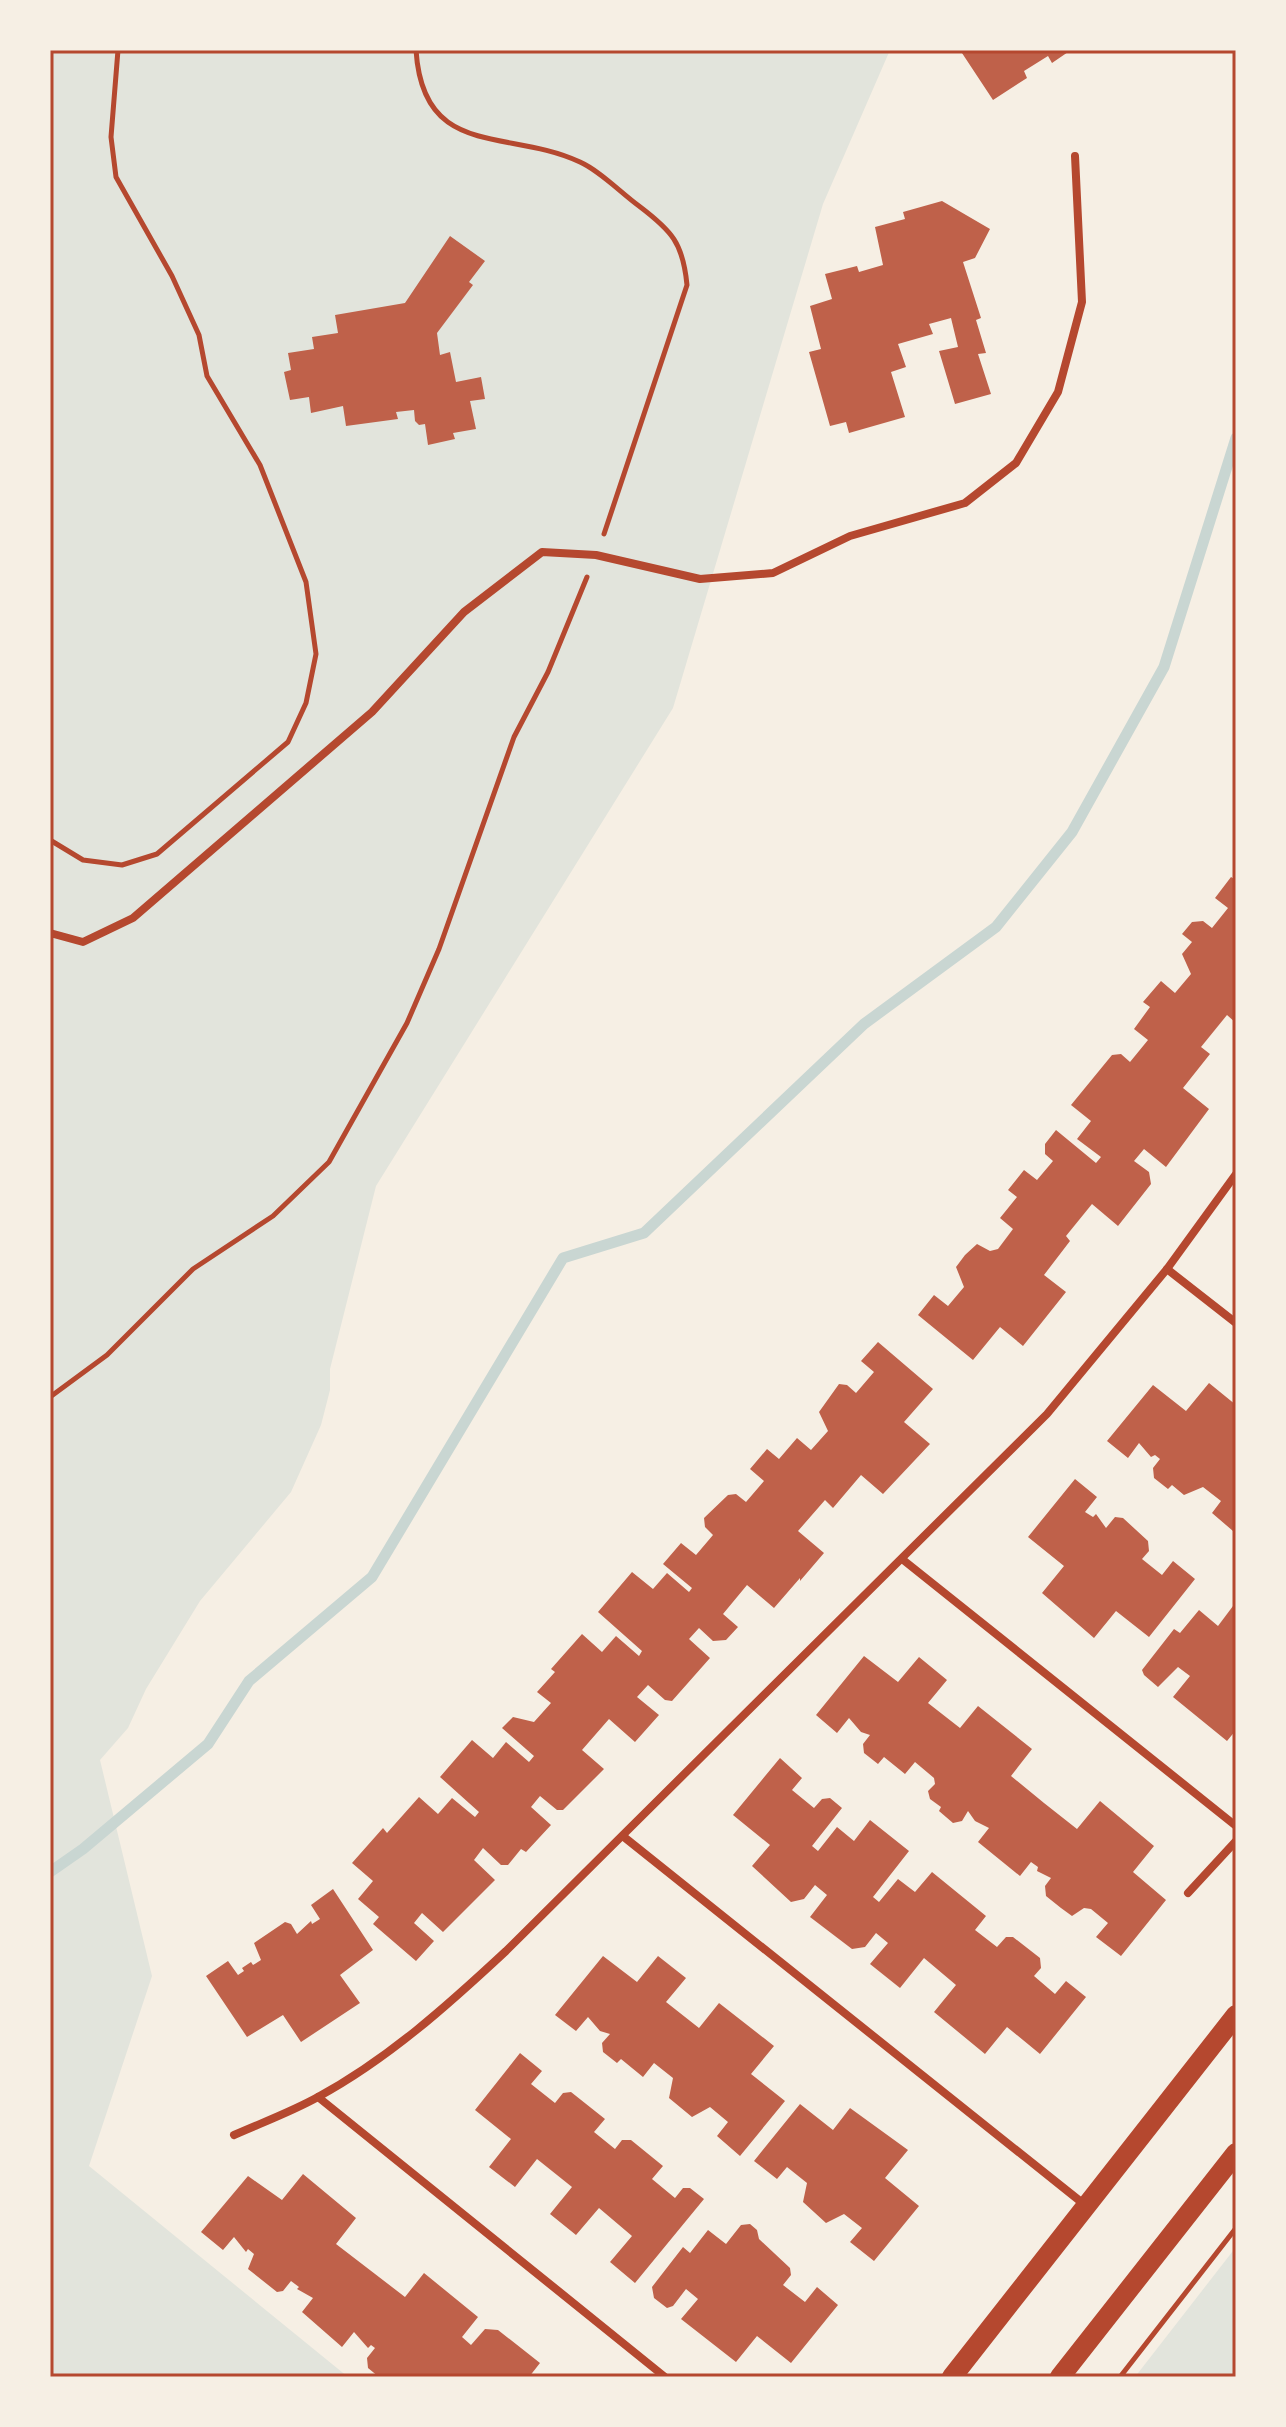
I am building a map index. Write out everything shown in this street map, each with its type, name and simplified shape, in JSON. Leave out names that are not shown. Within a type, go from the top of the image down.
[{"type":"main road","points":[[952,2377],[1236,2015]]},
{"type":"main road","points":[[1060,2377],[1236,2153]]},
{"type":"street","points":[[50,933],[83,942],[133,918],[372,712],[464,612],[542,552],[596,555],[700,579],[773,573],[850,536],[965,503],[1016,463],[1058,392],[1082,302],[1075,156]]},
{"type":"street","points":[[234,2135],[318,2097],[384,2055],[443,2009],[624,1837],[1047,1414],[1167,1269],[1236,1174]]},
{"type":"street","points":[[1167,1269],[1236,1323]]},
{"type":"street","points":[[902,1559],[1236,1826]]},
{"type":"street","points":[[624,1837],[1086,2205]]},
{"type":"street","points":[[1188,1893],[1236,1841]]},
{"type":"street","points":[[318,2097],[665,2377]]},
{"type":"path","points":[[50,840],[83,860],[122,865],[157,854],[288,742],[306,703],[316,654],[306,582],[260,465],[207,376],[199,335],[183,299],[116,177],[111,137],[118,50]]},
{"type":"path","points":[[50,1397],[107,1355],[193,1269],[273,1216],[329,1162],[407,1023],[439,949],[514,737],[548,672],[596,555],[687,285],[684,252],[660,222],[581,162],[547,151],[471,136],[434,110],[418,84],[416,50]]},
{"type":"path","points":[[1120,2377],[1236,2228]]},
{"type":"shaded area","points":[[50,50],[890,50],[823,204],[673,708],[376,1186],[330,1369],[330,1390],[321,1425],[291,1492],[200,1601],[146,1689],[128,1728],[100,1760],[152,1976],[89,2166],[348,2377],[50,2377]]},
{"type":"shaded area","points":[[1236,2247],[1236,2377],[1135,2377]]},
{"type":"building","points":[[960,50],[1071,50],[1052,63],[1048,56],[1024,71],[1027,78],[993,100]]},
{"type":"building","points":[[942,201],[990,229],[975,258],[963,262],[981,318],[976,320],[986,353],[978,354],[991,394],[955,404],[939,351],[958,347],[951,318],[929,324],[933,334],[898,344],[906,367],[891,372],[905,417],[849,433],[846,422],[830,426],[809,352],[821,349],[810,306],[832,299],[825,274],[857,266],[859,272],[883,265],[875,227],[905,219],[903,212]]},
{"type":"building","points":[[450,236],[485,261],[469,282],[473,285],[437,333],[440,355],[450,352],[456,382],[481,377],[485,399],[470,401],[476,429],[453,433],[455,439],[428,445],[425,424],[419,425],[415,421],[414,410],[396,412],[398,419],[346,426],[343,406],[311,413],[309,397],[290,400],[284,372],[291,370],[288,353],[314,349],[312,337],[338,333],[335,315],[405,303]]},
{"type":"building","points":[[1231,877],[1236,880],[1236,1023],[1227,1015],[1201,1047],[1210,1054],[1183,1088],[1209,1109],[1166,1167],[1144,1149],[1134,1161],[1149,1172],[1151,1184],[1118,1226],[1092,1204],[1066,1236],[1070,1241],[1044,1275],[1066,1292],[1023,1346],[1000,1327],[973,1360],[918,1315],[934,1295],[948,1306],[964,1287],[956,1267],[965,1255],[977,1244],[990,1251],[998,1249],[1013,1229],[1000,1218],[1017,1197],[1008,1190],[1024,1170],[1037,1180],[1053,1161],[1045,1154],[1045,1144],[1056,1130],[1096,1163],[1101,1157],[1077,1139],[1091,1121],[1071,1105],[1112,1055],[1121,1054],[1130,1062],[1148,1040],[1134,1029],[1150,1007],[1143,1002],[1161,981],[1175,993],[1191,974],[1182,954],[1192,942],[1182,934],[1192,922],[1203,921],[1212,928],[1228,908],[1215,898]]},
{"type":"building","points":[[878,1342],[933,1389],[904,1422],[930,1444],[883,1494],[861,1475],[833,1508],[825,1500],[798,1531],[824,1553],[800,1581],[800,1578],[774,1608],[747,1585],[723,1614],[738,1627],[726,1640],[713,1641],[699,1628],[689,1639],[710,1658],[672,1701],[665,1700],[648,1685],[637,1697],[659,1715],[635,1742],[609,1719],[582,1750],[604,1769],[563,1810],[557,1810],[540,1796],[531,1807],[551,1825],[526,1852],[521,1849],[508,1865],[501,1865],[483,1848],[474,1860],[495,1880],[443,1932],[422,1913],[414,1923],[434,1941],[416,1961],[373,1924],[379,1917],[358,1899],[373,1881],[352,1863],[383,1828],[387,1833],[419,1797],[438,1814],[452,1798],[475,1817],[479,1812],[440,1777],[472,1740],[493,1758],[506,1742],[529,1762],[534,1756],[502,1728],[513,1717],[534,1722],[551,1703],[537,1692],[555,1672],[551,1669],[582,1634],[602,1652],[616,1636],[639,1656],[642,1651],[598,1612],[632,1572],[653,1589],[667,1573],[689,1592],[692,1588],[663,1564],[681,1543],[696,1555],[713,1535],[705,1527],[704,1518],[728,1495],[736,1494],[746,1502],[764,1481],[750,1469],[767,1449],[779,1459],[797,1438],[811,1450],[828,1431],[819,1412],[839,1384],[847,1385],[856,1393],[874,1372],[861,1361]]},
{"type":"building","points":[[1209,1383],[1236,1405],[1236,1527],[1233,1531],[1212,1513],[1221,1501],[1203,1487],[1184,1495],[1172,1485],[1168,1489],[1154,1478],[1153,1468],[1160,1459],[1155,1455],[1151,1457],[1139,1443],[1128,1458],[1107,1441],[1153,1385],[1186,1411]]},
{"type":"building","points":[[1075,1479],[1097,1497],[1085,1512],[1093,1517],[1096,1514],[1106,1528],[1115,1517],[1123,1518],[1148,1541],[1149,1551],[1142,1559],[1162,1575],[1173,1561],[1195,1579],[1149,1637],[1116,1611],[1094,1638],[1042,1593],[1064,1566],[1028,1537]]},
{"type":"building","points":[[1233,1606],[1236,1730],[1227,1741],[1173,1697],[1190,1676],[1178,1667],[1158,1687],[1142,1670],[1174,1629],[1180,1633],[1199,1610],[1218,1626]]},
{"type":"building","points":[[864,1656],[898,1682],[919,1657],[947,1680],[928,1703],[960,1728],[978,1706],[1032,1749],[1011,1776],[1044,1803],[1077,1829],[1100,1801],[1154,1846],[1133,1872],[1166,1900],[1121,1956],[1096,1937],[1108,1923],[1091,1909],[1084,1908],[1072,1916],[1046,1896],[1045,1886],[1051,1878],[1037,1871],[1038,1867],[1031,1862],[1020,1876],[978,1842],[989,1828],[975,1821],[968,1811],[962,1821],[953,1823],[939,1811],[941,1807],[930,1799],[928,1791],[935,1784],[934,1778],[915,1762],[905,1774],[884,1757],[878,1764],[864,1753],[863,1744],[870,1735],[861,1732],[849,1718],[837,1733],[816,1715]]},
{"type":"building","points":[[780,1758],[802,1778],[792,1790],[814,1808],[822,1799],[830,1798],[842,1808],[812,1846],[818,1851],[837,1827],[854,1841],[870,1820],[909,1851],[873,1897],[879,1902],[898,1879],[915,1892],[932,1872],[986,1916],[975,1930],[997,1947],[1006,1937],[1013,1937],[1040,1958],[1041,1968],[1034,1976],[1055,1994],[1066,1981],[1086,1997],[1040,2054],[1007,2027],[985,2054],[934,2012],[956,1985],[924,1958],[900,1988],[870,1964],[888,1943],[876,1933],[865,1947],[852,1949],[810,1917],[827,1895],[815,1885],[804,1899],[791,1902],[752,1866],[770,1845],[733,1815]]},
{"type":"building","points":[[333,1889],[373,1950],[340,1975],[360,2003],[301,2042],[283,2015],[247,2037],[206,1976],[228,1961],[238,1975],[251,1962],[253,1965],[261,1960],[254,1943],[285,1922],[291,1924],[297,1934],[311,1921],[312,1924],[320,1919],[311,1905]]},
{"type":"building","points":[[603,1956],[637,1982],[658,1956],[686,1978],[666,2002],[699,2028],[719,2003],[774,2046],[751,2074],[785,2101],[740,2156],[717,2136],[728,2122],[710,2107],[692,2117],[669,2098],[673,2078],[654,2063],[643,2077],[621,2059],[617,2063],[603,2052],[602,2043],[610,2034],[600,2031],[588,2017],[576,2031],[555,2015]]},
{"type":"building","points":[[520,2053],[542,2071],[531,2084],[555,2103],[563,2093],[571,2092],[605,2119],[594,2132],[615,2149],[622,2140],[631,2140],[663,2166],[652,2179],[675,2198],[683,2188],[690,2188],[704,2199],[635,2283],[610,2262],[632,2236],[599,2208],[576,2235],[550,2214],[572,2187],[537,2159],[515,2187],[489,2167],[511,2139],[475,2110]]},
{"type":"building","points":[[800,2104],[833,2130],[850,2108],[908,2150],[885,2178],[919,2206],[874,2261],[850,2242],[862,2228],[844,2214],[826,2223],[803,2202],[807,2183],[787,2167],[777,2179],[754,2161]]},
{"type":"building","points":[[303,2174],[356,2218],[336,2244],[405,2297],[424,2273],[478,2317],[462,2337],[471,2345],[485,2329],[498,2330],[540,2363],[529,2377],[379,2377],[368,2368],[367,2358],[375,2348],[371,2345],[368,2348],[354,2332],[342,2347],[302,2312],[313,2298],[297,2289],[299,2287],[291,2281],[283,2291],[277,2292],[248,2269],[254,2254],[248,2249],[246,2252],[234,2237],[223,2250],[201,2232],[248,2176],[282,2200]]},
{"type":"building","points":[[750,2224],[757,2230],[759,2239],[790,2268],[791,2275],[783,2285],[805,2302],[817,2287],[838,2305],[791,2363],[757,2336],[736,2362],[681,2319],[698,2299],[686,2289],[673,2306],[667,2308],[654,2298],[652,2287],[683,2247],[690,2253],[708,2230],[726,2244],[741,2225]]},
{"type":"waterway","points":[[50,1872],[83,1849],[208,1744],[249,1681],[372,1577],[563,1258],[644,1233],[864,1024],[996,927],[1072,832],[1164,667],[1236,438]]}]
